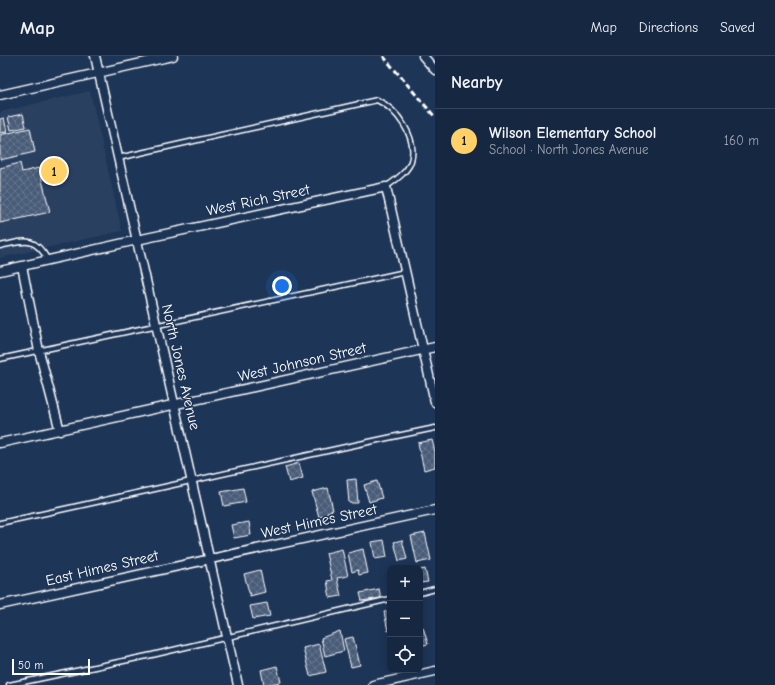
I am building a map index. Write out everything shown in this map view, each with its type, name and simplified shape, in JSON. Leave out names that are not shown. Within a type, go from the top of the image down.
[{"type":"street","name":"North Jones Avenue","points":[[95,56],[238,685]]},
{"type":"street","points":[[0,95],[173,56]]},
{"type":"street","points":[[423,56],[435,70]]},
{"type":"street","points":[[386,187],[435,402]]},
{"type":"street","name":"West Rich Street","points":[[0,271],[386,187]]},
{"type":"street","points":[[22,266],[39,351],[60,431]]},
{"type":"street","name":"West Johnson Street","points":[[0,443],[60,431],[435,347]]},
{"type":"street","name":"West Himes Street","points":[[210,558],[435,510]]},
{"type":"street","name":"East Himes Street","points":[[0,605],[210,558]]},
{"type":"street","points":[[372,685],[435,671]]},
{"type":"lane","points":[[118,158],[377,100],[386,104],[406,128],[411,139],[413,150],[411,162],[406,170],[386,187]]},
{"type":"lane","points":[[0,246],[21,242],[33,242],[41,248],[48,260]]},
{"type":"lane","points":[[0,359],[405,272]]},
{"type":"lane","points":[[0,523],[192,482],[306,454],[435,428]]},
{"type":"lane","points":[[423,592],[435,589]]},
{"type":"lane","points":[[10,685],[387,600]]},
{"type":"shaded area","points":[[90,91],[122,231],[0,258],[0,112]]},
{"type":"building","points":[[23,114],[26,127],[11,130],[8,117]]},
{"type":"building","points":[[4,118],[7,132],[0,133],[0,119]]},
{"type":"building","points":[[30,128],[35,152],[0,160],[0,135]]},
{"type":"building","points":[[20,163],[22,172],[39,168],[50,212],[0,223],[0,168]]},
{"type":"building","points":[[432,440],[435,452],[435,467],[424,470],[418,443]]},
{"type":"building","points":[[299,463],[303,478],[289,482],[285,467]]},
{"type":"building","points":[[356,479],[358,503],[349,503],[347,480]]},
{"type":"building","points":[[377,481],[382,498],[369,502],[364,485]]},
{"type":"building","points":[[243,488],[246,502],[224,506],[221,492]]},
{"type":"building","points":[[328,488],[333,510],[327,512],[327,515],[319,517],[312,492]]},
{"type":"building","points":[[249,522],[251,535],[234,538],[231,525]]},
{"type":"building","points":[[425,533],[431,560],[417,563],[411,536]]},
{"type":"building","points":[[384,540],[387,557],[375,559],[372,542]]},
{"type":"building","points":[[402,540],[407,559],[399,561],[394,542]]},
{"type":"building","points":[[342,549],[348,576],[337,578],[341,596],[330,598],[327,581],[332,580],[326,553]]},
{"type":"building","points":[[363,549],[368,573],[359,575],[358,570],[352,572],[348,553]]},
{"type":"building","points":[[423,569],[425,569],[428,582],[423,583]]},
{"type":"building","points":[[260,570],[265,592],[250,596],[244,574]]},
{"type":"building","points":[[379,589],[381,598],[362,601],[360,593]]},
{"type":"building","points":[[267,603],[270,616],[253,619],[250,606]]},
{"type":"building","points":[[384,612],[387,612],[387,626]]},
{"type":"building","points":[[423,627],[428,644],[423,645]]},
{"type":"building","points":[[340,631],[344,651],[325,656],[321,638]]},
{"type":"building","points":[[353,637],[360,665],[351,667],[344,639]]},
{"type":"building","points":[[319,644],[326,672],[310,676],[303,648]]},
{"type":"building","points":[[277,666],[281,682],[264,685],[261,670]]},
{"type":"railway","points":[[383,56],[435,117]]},
{"type":"place","name":"Wilson Elementary School","points":[[54,171]]}]
